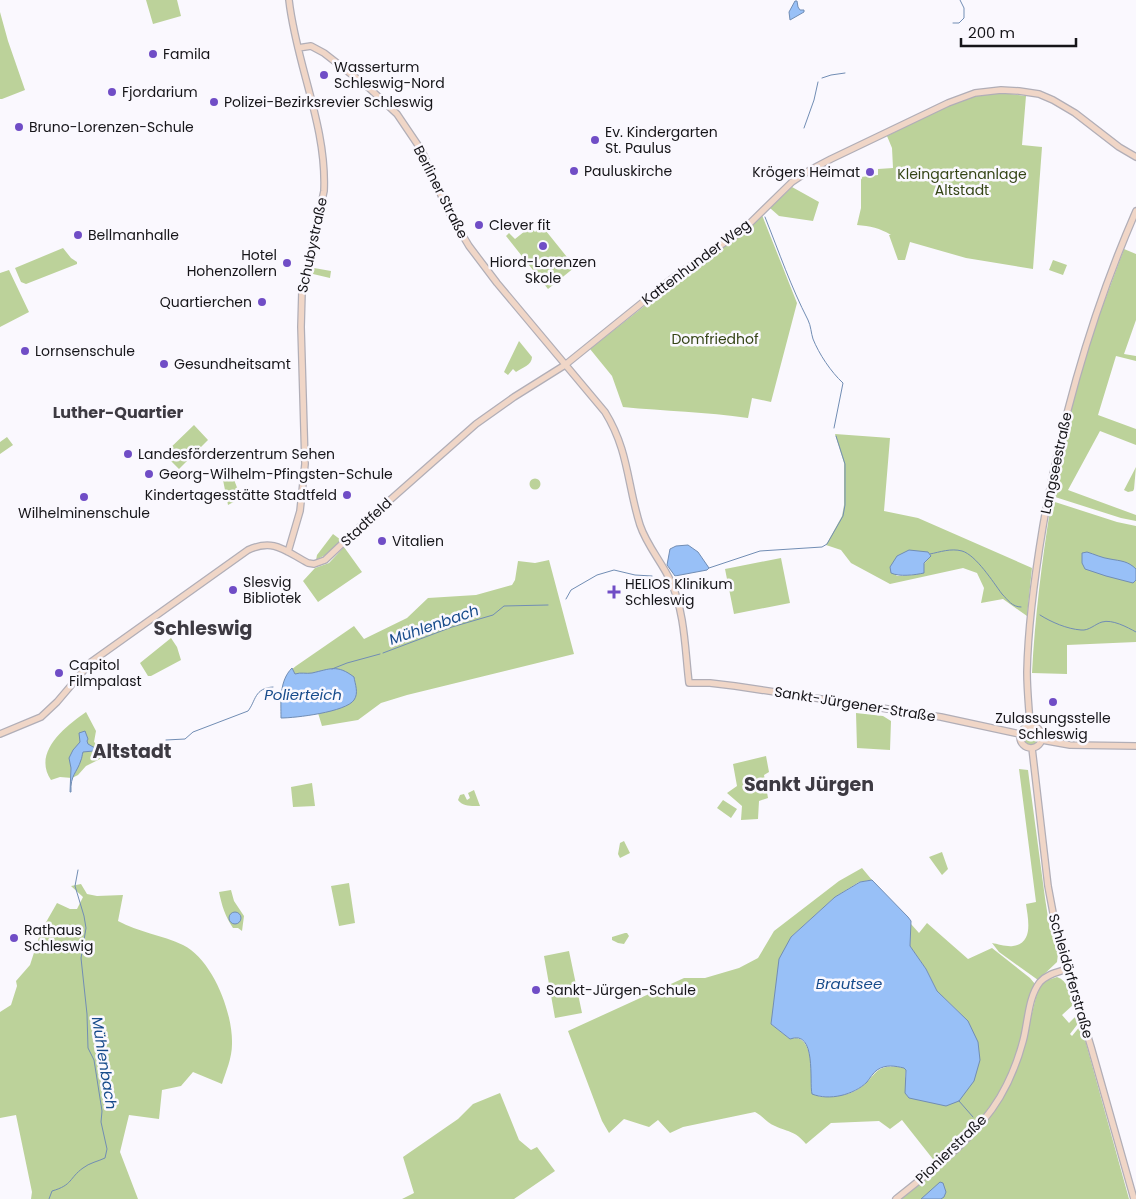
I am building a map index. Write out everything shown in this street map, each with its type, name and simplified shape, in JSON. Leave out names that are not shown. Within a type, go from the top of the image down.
[{"type":"street","name":"Schubystraße","points":[[288,552],[300,512],[306,464],[301,327],[302,291],[324,191],[322,149],[298,48],[289,0]]},
{"type":"street","name":"Berliner Straße","points":[[298,48],[311,46],[324,53],[369,88],[397,114],[422,151],[447,209],[469,246],[497,283],[605,412],[622,445],[641,527],[671,582],[677,600],[683,627],[689,683]]},
{"type":"street","name":"Kattenhunder Weg","points":[[438,457],[489,414],[565,365],[674,277],[737,234],[792,182],[810,170],[948,103],[975,93],[1001,90],[1019,90],[1039,94],[1075,113],[1133,155]]},
{"type":"street","name":"Langseestraße","points":[[1030,725],[1027,673],[1032,603],[1058,446],[1068,405],[1096,312],[1136,211]]},
{"type":"street","name":"Stadtfeld","points":[[0,734],[34,720],[51,709],[84,669],[99,656],[248,550],[263,544],[288,552],[308,563],[314,564],[325,560],[438,457]]},
{"type":"street","name":"Sankt-Jürgener-Straße","points":[[689,683],[735,686],[932,716],[1020,734]]},
{"type":"street","points":[[1030,725],[1034,725],[1042,732],[1042,740],[1039,746],[1032,748],[1023,744],[1020,734],[1023,728],[1030,725]]},
{"type":"street","points":[[1042,740],[1070,745],[1136,746]]},
{"type":"street","name":"Schleidörferstraße","points":[[1032,748],[1048,886],[1057,934],[1092,1046],[1134,1199]]},
{"type":"street","name":"Pionierstraße","points":[[896,1199],[948,1155],[989,1113],[1014,1070],[1023,1043],[1035,991],[1040,983],[1049,975],[1067,969]]},
{"type":"green space","points":[[146,0],[177,0],[181,16],[153,24]]},
{"type":"green space","points":[[0,12],[25,90],[2,99],[0,99]]},
{"type":"green space","name":"Kleingartenanlage Altstadt","points":[[1004,93],[1026,96],[1022,145],[1042,147],[1033,269],[966,258],[910,242],[905,260],[898,260],[889,235],[891,235],[875,228],[857,225],[861,208],[861,177],[878,175],[878,169],[893,168],[892,148],[887,136],[957,102],[984,94]]},
{"type":"green space","points":[[792,187],[819,202],[813,221],[779,216],[770,208]]},
{"type":"green space","name":"Domfriedhof","points":[[762,215],[797,303],[771,402],[752,398],[748,418],[623,407],[612,376],[590,349],[700,262],[740,236]]},
{"type":"green space","points":[[542,226],[575,267],[548,289],[506,236],[509,233],[515,239],[530,227],[535,232]]},
{"type":"green space","points":[[63,248],[77,264],[26,284],[21,282],[15,268]]},
{"type":"green space","points":[[1124,249],[1136,254],[1136,320],[1124,354],[1136,356],[1136,361],[1116,356],[1098,415],[1136,429],[1136,445],[1100,431],[1068,490],[1136,515],[1136,521],[1055,497],[1052,494],[1077,383],[1093,332]]},
{"type":"green space","points":[[1053,260],[1067,265],[1063,275],[1049,270]]},
{"type":"green space","points":[[314,268],[331,271],[330,278],[313,274]]},
{"type":"green space","points":[[9,270],[29,312],[0,327],[0,273]]},
{"type":"green space","points":[[519,341],[532,357],[532,360],[516,372],[513,369],[508,375],[504,372]]},
{"type":"green space","points":[[194,425],[208,440],[179,469],[164,454]]},
{"type":"green space","points":[[835,434],[890,438],[884,511],[918,518],[1032,568],[1027,616],[1003,599],[981,603],[984,588],[977,573],[963,568],[890,584],[851,563],[841,550],[826,545],[842,516],[844,505],[844,463]],"holes":[[[920,552],[928,552],[931,556],[914,575],[896,576]]]},
{"type":"green space","points":[[7,437],[13,445],[0,454],[0,442]]},
{"type":"green space","points":[[1136,467],[1134,489],[1128,492],[1124,490]]},
{"type":"green space","points":[[233,477],[241,498],[228,505],[223,480]]},
{"type":"green space","points":[[535,478],[541,484],[535,490],[529,484]]},
{"type":"green space","points":[[1055,502],[1117,522],[1136,526],[1136,642],[1067,645],[1067,674],[1032,673],[1042,567],[1051,504]]},
{"type":"green space","points":[[333,534],[341,540],[329,553],[316,560],[317,555]]},
{"type":"green space","points":[[344,547],[362,572],[318,602],[303,581],[315,568],[329,563]]},
{"type":"green space","points":[[781,558],[790,603],[734,614],[725,569]]},
{"type":"green space","points":[[549,560],[574,654],[407,695],[381,703],[358,720],[322,726],[318,713],[281,718],[282,689],[290,671],[354,626],[364,639],[407,618],[428,598],[476,595],[512,585],[515,580],[518,561],[535,563]]},
{"type":"green space","points":[[171,638],[177,647],[181,660],[148,676],[140,663]]},
{"type":"green space","points":[[86,712],[96,731],[94,742],[99,746],[103,746],[102,758],[86,766],[78,775],[72,778],[60,777],[51,780],[46,770],[48,750],[61,732]]},
{"type":"green space","points":[[856,713],[883,716],[891,721],[890,750],[857,748]]},
{"type":"green space","points":[[1027,727],[1035,727],[1040,732],[1038,743],[1027,745],[1022,740],[1022,732]]},
{"type":"green space","points":[[766,756],[769,772],[764,775],[768,798],[759,801],[758,819],[741,820],[742,806],[727,793],[737,786],[733,764]]},
{"type":"green space","points":[[1019,769],[1028,770],[1049,924],[1058,954],[1057,962],[1038,980],[999,952],[992,943],[1005,946],[1020,944],[1027,935],[1028,930],[1026,904],[1036,902]]},
{"type":"green space","points":[[312,783],[315,806],[293,807],[291,787]]},
{"type":"green space","points":[[474,790],[480,806],[465,805],[458,800],[460,795],[464,794],[467,800],[470,798],[468,793]]},
{"type":"green space","points":[[723,800],[737,809],[731,818],[717,808]]},
{"type":"green space","points":[[624,841],[630,853],[620,858],[618,854],[620,843]]},
{"type":"green space","points":[[942,852],[948,869],[942,875],[929,857]]},
{"type":"green space","points":[[862,868],[872,880],[859,882],[835,897],[791,937],[771,1024],[790,1039],[798,1038],[804,1042],[810,1057],[811,1090],[820,1097],[851,1093],[862,1086],[880,1069],[886,1067],[904,1068],[906,1070],[905,1078],[968,1021],[937,991],[926,969],[910,946],[911,924],[919,933],[927,923],[968,959],[992,948],[1035,984],[1021,1039],[1007,1076],[989,1108],[965,1136],[936,1163],[902,1120],[890,1129],[879,1121],[831,1123],[806,1144],[795,1134],[772,1125],[755,1112],[683,1127],[670,1133],[658,1120],[649,1127],[624,1119],[609,1133],[602,1121],[568,1031],[684,978],[705,978],[739,968],[758,958],[774,931],[839,881]]},
{"type":"green space","points":[[349,883],[355,923],[339,926],[331,886]]},
{"type":"green space","points":[[81,884],[87,894],[97,896],[123,895],[118,921],[183,945],[193,952],[212,974],[225,1002],[229,1017],[232,1049],[222,1084],[193,1072],[181,1086],[162,1090],[159,1119],[129,1115],[120,1152],[138,1199],[31,1199],[32,1192],[16,1115],[0,1118],[0,1012],[11,1005],[17,986],[16,981],[30,965],[41,931],[57,903],[70,909],[77,909],[83,897],[71,886]]},
{"type":"green space","points":[[231,890],[234,901],[244,916],[242,931],[238,928],[233,928],[221,902],[219,892]]},
{"type":"green space","points":[[625,933],[629,936],[624,944],[612,940],[612,937]]},
{"type":"green space","points":[[569,951],[582,1013],[555,1018],[544,956]]},
{"type":"green space","points":[[1057,977],[1066,984],[1074,1004],[1062,1015],[1069,1023],[1076,1016],[1080,1021],[1070,1034],[1072,1036],[1081,1025],[1129,1199],[900,1199],[953,1154],[1010,1083],[1021,1057],[1040,987],[1045,981]]},
{"type":"green space","points":[[500,1093],[519,1140],[531,1150],[537,1147],[555,1171],[514,1199],[402,1199],[414,1193],[403,1157],[458,1119],[473,1104]]},
{"type":"water","points":[[795,1],[797,1],[800,10],[804,10],[804,12],[790,20],[789,12]]},
{"type":"water","points":[[688,545],[698,552],[709,568],[675,576],[667,565],[670,549],[676,546]]},
{"type":"water","points":[[909,550],[928,552],[931,556],[924,563],[924,573],[903,575],[891,573],[890,567],[897,556]]},
{"type":"water","points":[[1087,552],[1130,564],[1136,569],[1136,580],[1133,583],[1085,569],[1082,563],[1082,553]]},
{"type":"water","name":"Polierteich","points":[[292,668],[295,674],[329,669],[343,670],[354,677],[356,694],[354,700],[341,708],[331,711],[281,718],[283,685]]},
{"type":"water","points":[[85,731],[88,744],[95,748],[93,751],[83,752],[70,792],[71,768],[69,758],[80,742],[79,733]]},
{"type":"water","name":"Brautsee","points":[[872,880],[911,921],[910,946],[926,969],[937,991],[968,1021],[978,1042],[980,1060],[974,1081],[959,1101],[946,1106],[909,1098],[905,1093],[906,1070],[894,1066],[887,1066],[877,1070],[862,1087],[841,1096],[826,1097],[812,1094],[810,1058],[804,1042],[799,1038],[790,1039],[771,1024],[779,959],[791,937],[835,897],[860,882]]},
{"type":"water","points":[[235,912],[241,918],[235,924],[229,918]]},
{"type":"water","points":[[940,1182],[943,1183],[946,1192],[944,1197],[941,1199],[921,1199]]},
{"type":"waterway","points":[[953,23],[959,23],[964,18],[964,8],[960,0]]},
{"type":"waterway","points":[[822,78],[845,73]]},
{"type":"waterway","points":[[804,128],[818,82]]},
{"type":"waterway","points":[[765,217],[809,322],[813,339],[822,357],[843,383],[834,428]]},
{"type":"waterway","points":[[709,568],[760,551],[822,547],[827,544],[843,516],[845,505],[845,464],[836,436]]},
{"type":"waterway","name":"Mühlenbach","points":[[930,554],[954,550],[962,551],[978,563],[1008,601],[1015,606],[1021,607]]},
{"type":"waterway","name":"Mühlenbach","points":[[566,599],[571,590],[597,575],[614,570],[635,575],[652,576]]},
{"type":"waterway","name":"Mühlenbach","points":[[383,653],[452,627],[493,615],[504,606],[548,605]]},
{"type":"waterway","name":"Mühlenbach","points":[[1040,615],[1059,625],[1081,630],[1106,621],[1119,624],[1136,632]]},
{"type":"waterway","name":"Mühlenbach","points":[[332,669],[380,654]]},
{"type":"waterway","name":"Mühlenbach","points":[[166,740],[185,739],[193,732],[248,711],[259,692],[273,687]]},
{"type":"waterway","name":"Mühlenbach","points":[[95,748],[118,755],[151,747]]},
{"type":"waterway","name":"Mühlenbach","points":[[49,1199],[52,1191],[67,1184],[83,1168],[105,1158],[107,1149],[101,1122],[102,1111],[94,1060],[88,1048],[87,1014],[81,958],[86,928],[75,886],[78,870]]},
{"type":"waterway","points":[[959,1101],[973,1117]]},
{"type":"place","name":"Famila","points":[[153,54]]},
{"type":"place","name":"Wasserturm Schleswig-Nord","points":[[324,75]]},
{"type":"place","name":"Fjordarium","points":[[112,92]]},
{"type":"place","name":"Polizei-Bezirksrevier Schleswig","points":[[214,102]]},
{"type":"place","name":"Bruno-Lorenzen-Schule","points":[[19,127]]},
{"type":"place","name":"Ev. Kindergarten St. Paulus","points":[[595,140]]},
{"type":"place","name":"Pauluskirche","points":[[574,171]]},
{"type":"place","name":"Krögers Heimat","points":[[870,172]]},
{"type":"place","name":"Clever fit","points":[[479,225]]},
{"type":"place","name":"Bellmanhalle","points":[[78,235]]},
{"type":"place","name":"Hiord-Lorenzen Skole","points":[[543,246]]},
{"type":"place","name":"Hotel Hohenzollern","points":[[287,263]]},
{"type":"place","name":"Quartierchen","points":[[262,302]]},
{"type":"place","name":"Lornsenschule","points":[[25,351]]},
{"type":"place","name":"Gesundheitsamt","points":[[164,364]]},
{"type":"place","name":"Landesförderzentrum Sehen","points":[[128,454]]},
{"type":"place","name":"Georg-Wilhelm-Pfingsten-Schule","points":[[149,474]]},
{"type":"place","name":"Kindertagesstätte Stadtfeld","points":[[347,495]]},
{"type":"place","name":"Wilhelminenschule","points":[[84,497]]},
{"type":"place","name":"Vitalien","points":[[382,541]]},
{"type":"place","name":"Slesvig Bibliotek","points":[[233,590]]},
{"type":"place","name":"HELIOS Klinikum Schleswig","points":[[614,592]]},
{"type":"place","name":"Capitol Filmpalast","points":[[59,673]]},
{"type":"place","name":"Zulassungsstelle Schleswig","points":[[1053,702]]},
{"type":"place","name":"Rathaus Schleswig","points":[[14,938]]},
{"type":"place","name":"Sankt-Jürgen-Schule","points":[[536,990]]},
{"type":"district","name":"Luther-Quartier","points":[[118,412]]},
{"type":"district","name":"Schleswig","points":[[203,628]]},
{"type":"district","name":"Altstadt","points":[[132,751]]},
{"type":"district","name":"Sankt Jürgen","points":[[809,784]]}]
